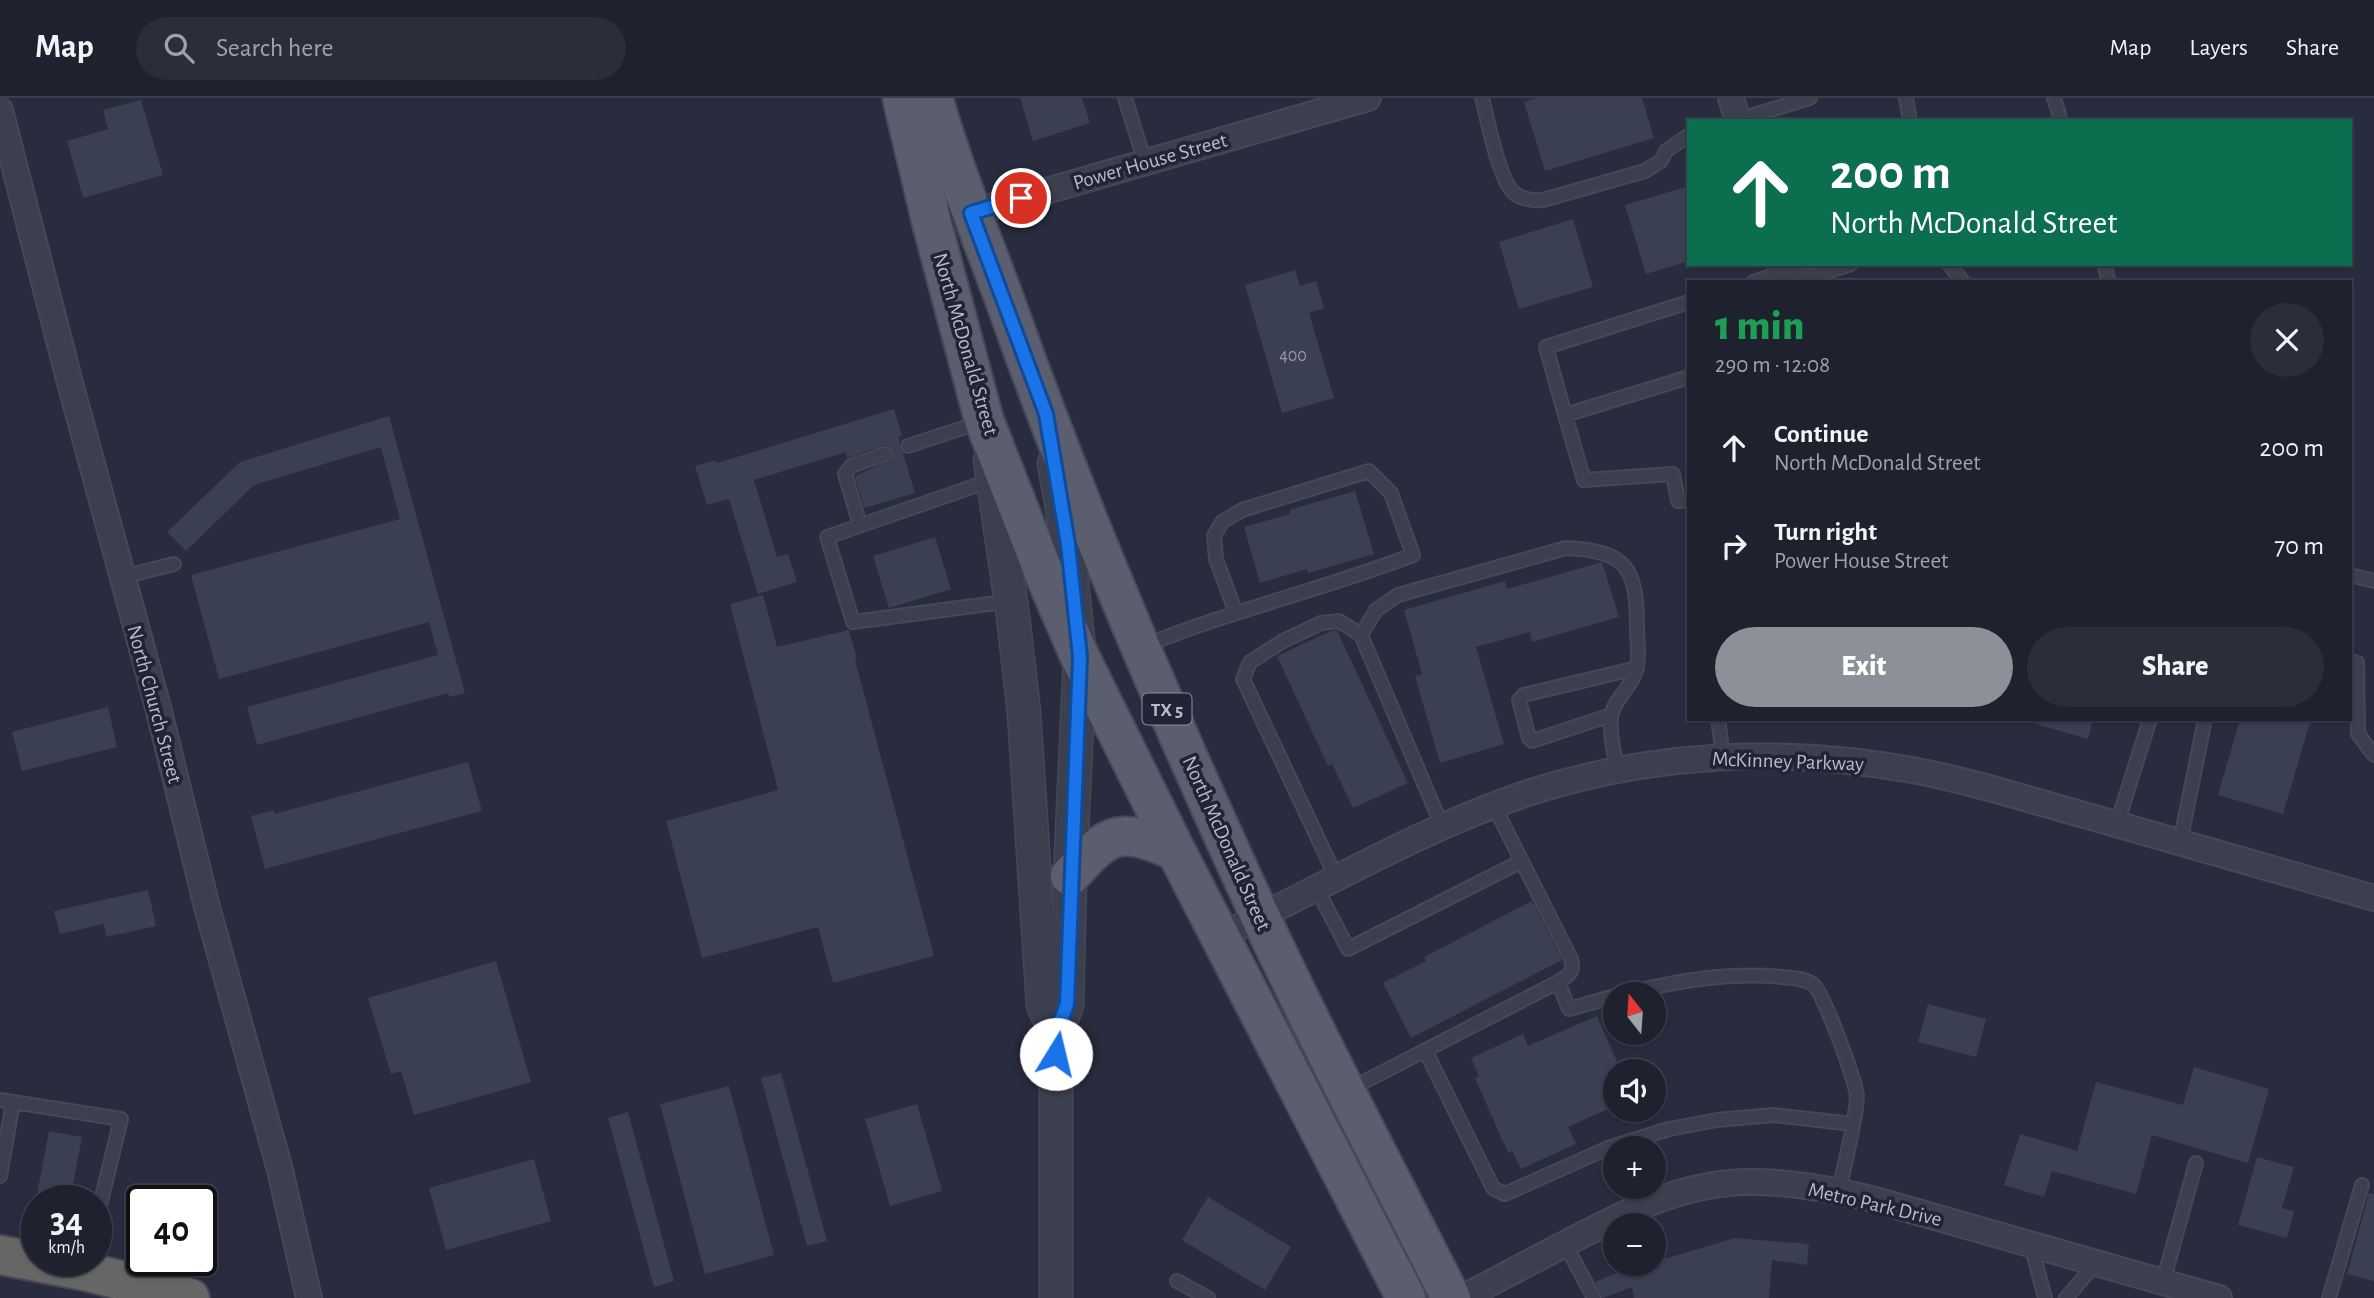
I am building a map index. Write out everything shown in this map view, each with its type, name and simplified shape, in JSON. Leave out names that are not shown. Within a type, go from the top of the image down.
[{"type":"highway","points":[[0,1255],[21,1258]]},
{"type":"highway","points":[[112,1274],[190,1298]]},
{"type":"main road","name":"North McDonald Street","points":[[902,98],[984,420],[1017,509],[1080,657],[1406,1298]]},
{"type":"main road","name":"North McDonald Street","points":[[933,98],[971,213],[1101,555],[1260,917],[1451,1298]]},
{"type":"main road","points":[[1070,876],[1094,848],[1117,837],[1138,836],[1176,850]]},
{"type":"street","name":"Power House Street","points":[[932,224],[1145,162],[1330,103],[1368,98]]},
{"type":"street","name":"North Church Street","points":[[0,110],[159,711],[206,907],[280,1170],[309,1298]]},
{"type":"street","points":[[1046,414],[1068,544],[1080,657],[1067,1004],[1056,1034],[1056,1298]]},
{"type":"street","points":[[984,420],[1011,601],[1031,791],[1043,1005],[1056,1034]]},
{"type":"street","name":"McKinney Parkway","points":[[1220,936],[1442,827],[1494,806],[1553,786],[1617,771],[1688,759],[1723,757],[1829,759],[1912,770],[2117,824],[2374,898]]},
{"type":"street","name":"Metro Park Drive","points":[[1462,1298],[1611,1219],[1654,1200],[1698,1188],[1763,1182],[1839,1191],[2219,1298]]},
{"type":"lane","points":[[1125,98],[1145,162]]},
{"type":"lane","points":[[1482,98],[1503,175],[1514,193],[1531,201],[1543,200],[1644,171],[1661,161],[1666,150],[1687,136]]},
{"type":"lane","points":[[1735,115],[1810,98]]},
{"type":"lane","points":[[1906,98],[1910,119]]},
{"type":"lane","points":[[2054,98],[2060,119]]},
{"type":"lane","points":[[1760,280],[1783,273],[1815,276],[1845,266]]},
{"type":"lane","points":[[1951,266],[1961,280]]},
{"type":"lane","points":[[1687,303],[1546,347],[1584,480],[1673,474],[1678,501],[1687,500]]},
{"type":"lane","points":[[1565,415],[1687,378]]},
{"type":"lane","points":[[908,446],[984,420]]},
{"type":"lane","points":[[860,525],[845,474],[851,466],[885,454]]},
{"type":"lane","points":[[1141,647],[1189,628],[1355,577],[1413,555],[1391,493],[1369,471],[1242,510],[1222,522],[1214,536],[1216,559],[1236,613]]},
{"type":"lane","points":[[992,480],[827,537],[853,622],[1011,601]]},
{"type":"lane","points":[[1361,635],[1376,610],[1398,596],[1566,548],[1592,549],[1611,554],[1628,569],[1637,601],[1637,668],[1632,683],[1611,715],[1532,741],[1529,738],[1518,700],[1524,695],[1637,668]]},
{"type":"lane","points":[[122,577],[174,564]]},
{"type":"lane","points":[[2352,576],[2374,582]]},
{"type":"lane","points":[[1442,827],[1361,635],[1339,621],[1321,623],[1283,641],[1250,662],[1243,679],[1327,884],[1348,949],[1522,861]]},
{"type":"lane","points":[[2352,661],[2357,663],[2358,734],[2374,755]]},
{"type":"lane","points":[[1611,715],[1617,771]]},
{"type":"lane","points":[[1718,721],[1723,757]]},
{"type":"lane","points":[[2117,824],[2149,721]]},
{"type":"lane","points":[[2180,843],[2205,721]]},
{"type":"lane","points":[[1347,1091],[1571,974],[1573,966],[1494,806]]},
{"type":"lane","points":[[1666,984],[1753,975],[1801,979],[1815,985],[1826,1004],[1857,1094],[1839,1191]]},
{"type":"lane","points":[[1558,982],[1569,1009],[1603,999]]},
{"type":"lane","points":[[1425,1050],[1493,1188],[1505,1194],[1608,1148],[1669,1129],[1717,1120],[1774,1115],[1852,1124]]},
{"type":"lane","points":[[0,1176],[7,1101],[121,1119],[105,1185]]},
{"type":"lane","points":[[2163,1282],[2196,1163]]},
{"type":"lane","points":[[2329,1298],[2362,1185]]},
{"type":"lane","points":[[1565,1244],[1594,1298]]},
{"type":"lane","points":[[2031,1245],[2045,1298]]},
{"type":"lane","points":[[2066,1298],[2096,1263]]},
{"type":"lane","points":[[1177,1281],[1208,1298]]},
{"type":"building","points":[[1020,98],[1082,98],[1090,123],[1033,141]]},
{"type":"building","points":[[1536,98],[1642,98],[1654,138],[1545,171],[1524,102]]},
{"type":"building","points":[[141,100],[163,175],[83,198],[67,141],[108,129],[103,110]]},
{"type":"building","points":[[1687,187],[1687,262],[1646,274],[1625,205]]},
{"type":"building","points":[[1573,219],[1593,287],[1519,309],[1499,242]]},
{"type":"building","points":[[1295,270],[1300,286],[1316,281],[1324,308],[1309,313],[1334,398],[1282,413],[1245,285]]},
{"type":"building","points":[[894,409],[902,436],[899,436],[900,448],[915,493],[864,508],[855,476],[891,460],[893,452],[886,445],[847,458],[846,452],[754,480],[777,557],[788,554],[797,582],[758,594],[729,499],[707,505],[695,466],[716,460],[717,463]]},
{"type":"building","points":[[389,416],[465,693],[449,697],[448,693],[257,745],[247,707],[438,655],[429,622],[219,679],[191,575],[400,519],[381,447],[254,485],[186,551],[167,532],[240,462]]},
{"type":"building","points":[[1355,491],[1374,554],[1308,573],[1307,569],[1260,583],[1244,527],[1290,514],[1289,510]]},
{"type":"building","points":[[935,537],[951,589],[889,608],[873,556]]},
{"type":"building","points":[[1602,562],[1619,617],[1532,642],[1530,632],[1476,647],[1504,744],[1440,763],[1415,676],[1422,674],[1404,610],[1505,581],[1507,589]]},
{"type":"building","points":[[763,595],[777,647],[849,630],[934,956],[833,983],[818,927],[702,958],[666,821],[778,790],[730,604]]},
{"type":"building","points":[[1337,630],[1408,783],[1353,808],[1332,764],[1328,766],[1277,656]]},
{"type":"building","points":[[108,707],[117,747],[22,771],[12,732]]},
{"type":"building","points":[[2037,721],[2092,721],[2088,739],[2036,724]]},
{"type":"building","points":[[2239,721],[2310,721],[2283,814],[2218,795]]},
{"type":"building","points":[[468,762],[482,811],[265,869],[251,816],[274,810],[274,814]]},
{"type":"building","points":[[148,890],[156,926],[106,937],[104,924],[60,934],[54,911]]},
{"type":"building","points":[[1532,901],[1562,960],[1411,1038],[1383,983],[1426,961],[1424,957]]},
{"type":"building","points":[[496,961],[531,1082],[414,1115],[401,1071],[391,1074],[368,998]]},
{"type":"building","points":[[1928,1004],[1986,1019],[1976,1057],[1918,1042]]},
{"type":"building","points":[[1597,1016],[1603,1030],[1603,1045],[1610,1045],[1616,1059],[1603,1059],[1603,1111],[1568,1127],[1576,1144],[1521,1169],[1512,1151],[1508,1153],[1475,1078],[1479,1076],[1471,1058],[1523,1034],[1528,1046]]},
{"type":"building","points":[[2194,1067],[2269,1089],[2248,1163],[2152,1135],[2136,1194],[2052,1171],[2044,1197],[2004,1185],[2020,1134],[2077,1151],[2096,1082],[2183,1105]]},
{"type":"building","points":[[781,1073],[827,1241],[807,1246],[761,1078]]},
{"type":"building","points":[[729,1086],[774,1255],[705,1274],[660,1104]]},
{"type":"building","points":[[917,1104],[942,1191],[890,1206],[865,1119]]},
{"type":"building","points":[[628,1112],[674,1281],[654,1287],[608,1118]]},
{"type":"building","points":[[49,1131],[82,1137],[73,1185],[39,1185]]},
{"type":"building","points":[[2257,1157],[2294,1167],[2282,1208],[2294,1211],[2287,1238],[2238,1225]]},
{"type":"building","points":[[534,1159],[551,1221],[446,1250],[429,1188]]},
{"type":"building","points":[[2369,1193],[2374,1194],[2374,1281],[2347,1274]]},
{"type":"building","points":[[1208,1197],[1291,1247],[1265,1290],[1182,1240]]},
{"type":"building","points":[[1735,1238],[1809,1244],[1807,1265],[1772,1260],[1769,1298],[1634,1298],[1632,1287],[1603,1298],[1595,1282],[1609,1276],[1666,1276],[1666,1258]]},
{"type":"route","points":[[1021,198],[971,213],[1046,414],[1068,544],[1080,657],[1067,1004],[1056,1034],[1056,1054]]}]
